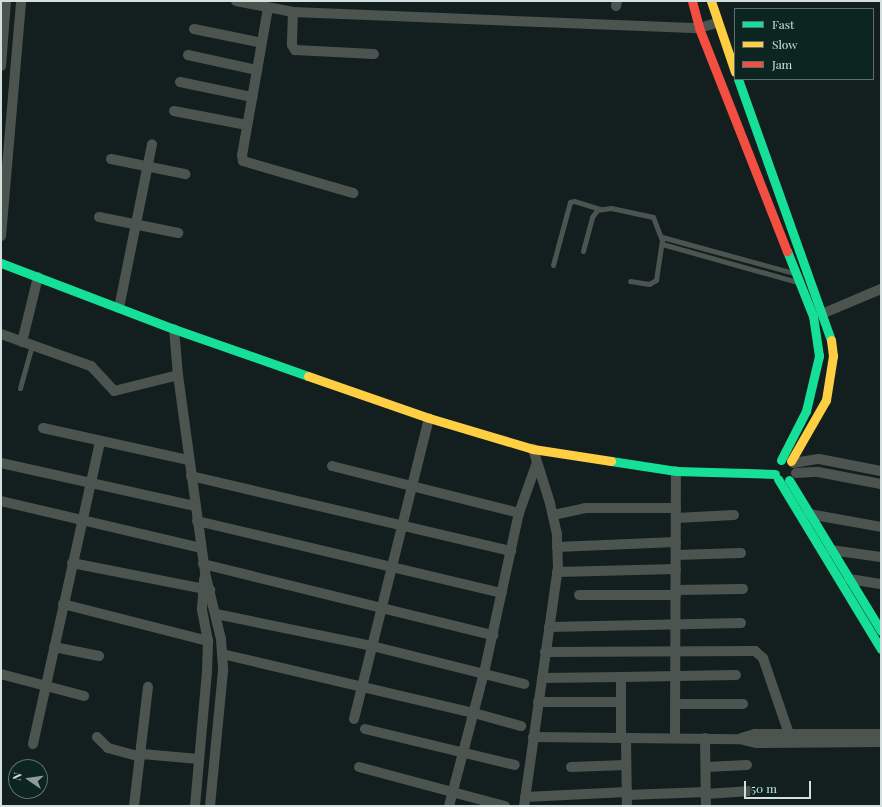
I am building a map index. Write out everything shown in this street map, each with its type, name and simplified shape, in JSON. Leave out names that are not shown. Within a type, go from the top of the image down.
[{"type":"main road","points":[[692,1],[699,28],[813,316],[819,356],[806,411],[788,461],[792,477],[809,514],[881,630]]},
{"type":"main road","points":[[711,1],[717,23],[734,69]]},
{"type":"main road","points":[[738,80],[824,313],[831,337],[833,356],[829,385],[819,415],[788,461],[776,464],[776,476],[781,487],[881,649]]},
{"type":"main road","points":[[1,263],[174,329],[429,418],[533,449],[676,472],[792,477]]},
{"type":"street","points":[[1,66],[6,1]]},
{"type":"street","points":[[1,236],[21,1]]},
{"type":"street","points":[[236,1],[293,12],[699,28],[717,23]]},
{"type":"street","points":[[268,8],[242,155],[243,161],[353,193]]},
{"type":"street","points":[[293,12],[292,45],[295,50],[374,54]]},
{"type":"street","points":[[194,29],[262,42]]},
{"type":"street","points":[[188,55],[257,70]]},
{"type":"street","points":[[180,82],[252,97]]},
{"type":"street","points":[[174,111],[247,125]]},
{"type":"street","points":[[120,308],[152,144]]},
{"type":"street","points":[[111,159],[185,174]]},
{"type":"street","points":[[99,217],[178,233]]},
{"type":"street","points":[[22,342],[38,277]]},
{"type":"street","points":[[824,313],[881,289]]},
{"type":"street","points":[[174,329],[188,460],[207,590],[216,614],[222,654],[223,671],[210,806]]},
{"type":"street","points":[[1,334],[91,366],[114,391],[178,375]]},
{"type":"street","points":[[354,719],[429,418]]},
{"type":"street","points":[[43,428],[188,460]]},
{"type":"street","points":[[33,744],[81,520],[100,441]]},
{"type":"street","points":[[533,449],[536,465],[553,515],[557,547],[557,572],[525,802],[627,793],[706,793],[751,791]]},
{"type":"street","points":[[788,461],[818,459],[881,471]]},
{"type":"street","points":[[1,463],[90,481],[195,506]]},
{"type":"street","points":[[449,806],[484,673],[519,513],[536,465]]},
{"type":"street","points":[[332,466],[519,513]]},
{"type":"street","points":[[675,738],[676,472]]},
{"type":"street","points":[[792,477],[818,472],[881,484]]},
{"type":"street","points":[[191,476],[511,550]]},
{"type":"street","points":[[1,502],[201,548]]},
{"type":"street","points":[[553,515],[585,508],[734,515]]},
{"type":"street","points":[[809,514],[881,527]]},
{"type":"street","points":[[197,521],[502,593]]},
{"type":"street","points":[[557,547],[676,542]]},
{"type":"street","points":[[831,550],[881,557]]},
{"type":"street","points":[[676,555],[741,553]]},
{"type":"street","points":[[72,563],[207,590]]},
{"type":"street","points":[[204,568],[382,606],[493,635]]},
{"type":"street","points":[[557,572],[676,569]]},
{"type":"street","points":[[849,579],[881,584]]},
{"type":"street","points":[[579,596],[743,589]]},
{"type":"street","points":[[195,806],[208,641],[202,609],[207,590]]},
{"type":"street","points":[[63,604],[208,641]]},
{"type":"street","points":[[216,614],[372,646],[524,684]]},
{"type":"street","points":[[549,626],[741,623]]},
{"type":"street","points":[[54,647],[99,656]]},
{"type":"street","points":[[545,652],[749,650],[760,654],[789,734]]},
{"type":"street","points":[[222,654],[362,686],[521,726]]},
{"type":"street","points":[[1,674],[84,696]]},
{"type":"street","points":[[542,678],[675,678],[736,675]]},
{"type":"street","points":[[621,677],[627,806]]},
{"type":"street","points":[[134,806],[148,687]]},
{"type":"street","points":[[538,702],[621,702]]},
{"type":"street","points":[[675,704],[743,704]]},
{"type":"street","points":[[366,729],[464,751],[515,765]]},
{"type":"street","points":[[739,739],[755,734],[881,734]]},
{"type":"street","points":[[97,737],[108,748],[141,755],[199,759]]},
{"type":"street","points":[[533,737],[705,738],[739,739],[758,743],[881,742]]},
{"type":"street","points":[[705,738],[706,806]]},
{"type":"street","points":[[570,767],[626,765]]},
{"type":"street","points":[[706,766],[747,765]]},
{"type":"street","points":[[359,767],[505,806]]},
{"type":"lane","points":[[554,265],[570,202],[574,201],[600,209],[611,208],[653,217],[662,237],[662,244],[654,282],[630,281]]},
{"type":"lane","points":[[583,251],[592,217],[600,209]]},
{"type":"lane","points":[[662,237],[796,274]]},
{"type":"lane","points":[[662,244],[800,283]]},
{"type":"lane","points":[[20,388],[32,345]]},
{"type":"traffic: fast","points":[[738,80],[831,340]]},
{"type":"traffic: fast","points":[[781,460],[806,411],[819,356],[813,316],[787,251]]},
{"type":"traffic: fast","points":[[1,263],[174,329],[308,376]]},
{"type":"traffic: fast","points":[[611,461],[676,471],[775,474]]},
{"type":"traffic: fast","points":[[778,479],[881,649]]},
{"type":"traffic: fast","points":[[789,480],[881,631]]},
{"type":"traffic: slow","points":[[711,1],[734,69]]},
{"type":"traffic: slow","points":[[791,461],[826,400],[833,356],[831,340]]},
{"type":"traffic: slow","points":[[308,376],[429,418],[533,449],[611,461]]},
{"type":"traffic: jam","points":[[692,1],[699,28],[787,251]]}]
